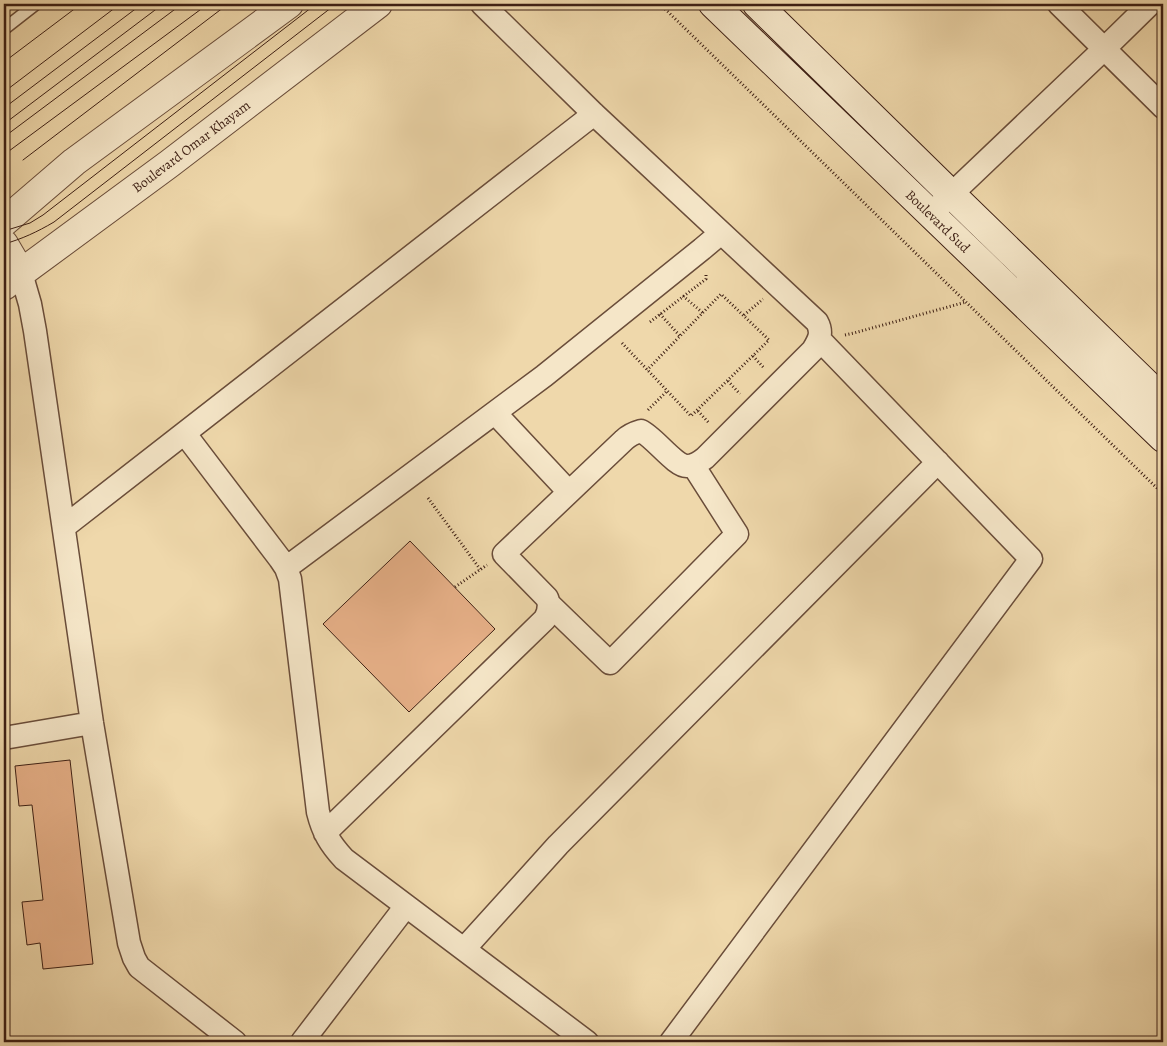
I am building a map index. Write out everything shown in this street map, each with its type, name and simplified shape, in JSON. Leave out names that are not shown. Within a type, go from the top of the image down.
[{"type":"main road","points":[[4,222],[74,162],[289,4]]},
{"type":"main road","name":"Boulevard Omar Khayam","points":[[9,282],[169,164],[378,4]]},
{"type":"main road","name":"Boulevard Sud","points":[[713,4],[930,214],[1158,422]]},
{"type":"main road","name":"Boulevard Sud","points":[[757,4],[1163,400]]},
{"type":"main road","points":[[4,244],[9,282]]},
{"type":"street","points":[[325,833],[545,619],[549,604],[547,598],[504,554],[629,435],[641,431],[652,438],[674,460],[683,466],[698,463],[813,350],[820,338],[820,327],[817,322],[594,114],[482,4]]},
{"type":"street","points":[[1059,4],[1163,107]]},
{"type":"street","points":[[930,214],[1150,4]]},
{"type":"street","points":[[64,527],[594,114]]},
{"type":"street","points":[[286,568],[551,370],[702,250],[721,232]]},
{"type":"street","points":[[9,282],[30,304],[35,331],[92,723],[129,943],[139,967],[235,1042]]},
{"type":"street","points":[[671,1042],[1031,559],[820,338]]},
{"type":"street","points":[[494,413],[569,492]]},
{"type":"street","points":[[185,434],[280,559],[290,578],[318,812],[325,833],[333,847],[344,858],[406,906],[587,1042]]},
{"type":"street","points":[[464,949],[558,845],[938,462]]},
{"type":"street","points":[[549,604],[610,663],[736,534],[693,465]]},
{"type":"street","points":[[4,738],[92,723]]},
{"type":"street","points":[[302,1042],[406,906]]},
{"type":"lane","points":[[4,29],[36,4]]},
{"type":"path","points":[[660,4],[1163,494]]},
{"type":"path","points":[[645,326],[706,279],[705,265]]},
{"type":"path","points":[[615,349],[622,343],[691,416],[769,340],[722,294],[648,370]]},
{"type":"path","points":[[683,296],[703,313]]},
{"type":"path","points":[[820,338],[854,333],[966,302]]},
{"type":"path","points":[[660,314],[680,336]]},
{"type":"path","points":[[753,356],[769,374]]},
{"type":"path","points":[[728,381],[743,398]]},
{"type":"path","points":[[642,416],[667,391]]},
{"type":"path","points":[[697,411],[715,428]]},
{"type":"path","points":[[428,498],[480,570]]},
{"type":"path","points":[[455,587],[504,554]]},
{"type":"building","points":[[410,541],[495,629],[409,712],[323,624]]},
{"type":"building","points":[[70,760],[93,964],[43,969],[40,943],[27,945],[22,902],[43,900],[32,805],[19,806],[15,766]]},
{"type":"tram line","points":[[4,62],[81,4]]},
{"type":"tram line","points":[[4,92],[120,4]]},
{"type":"tram line","points":[[4,108],[142,4]]},
{"type":"tram line","points":[[4,124],[163,4]]},
{"type":"tram line","points":[[4,137],[182,4]]},
{"type":"tram line","points":[[9,151],[208,4]]},
{"type":"tram line","points":[[23,160],[228,4]]},
{"type":"tram line","points":[[4,231],[30,223],[43,215],[316,4]]},
{"type":"tram line","points":[[4,244],[29,235],[54,222],[336,4]]}]
